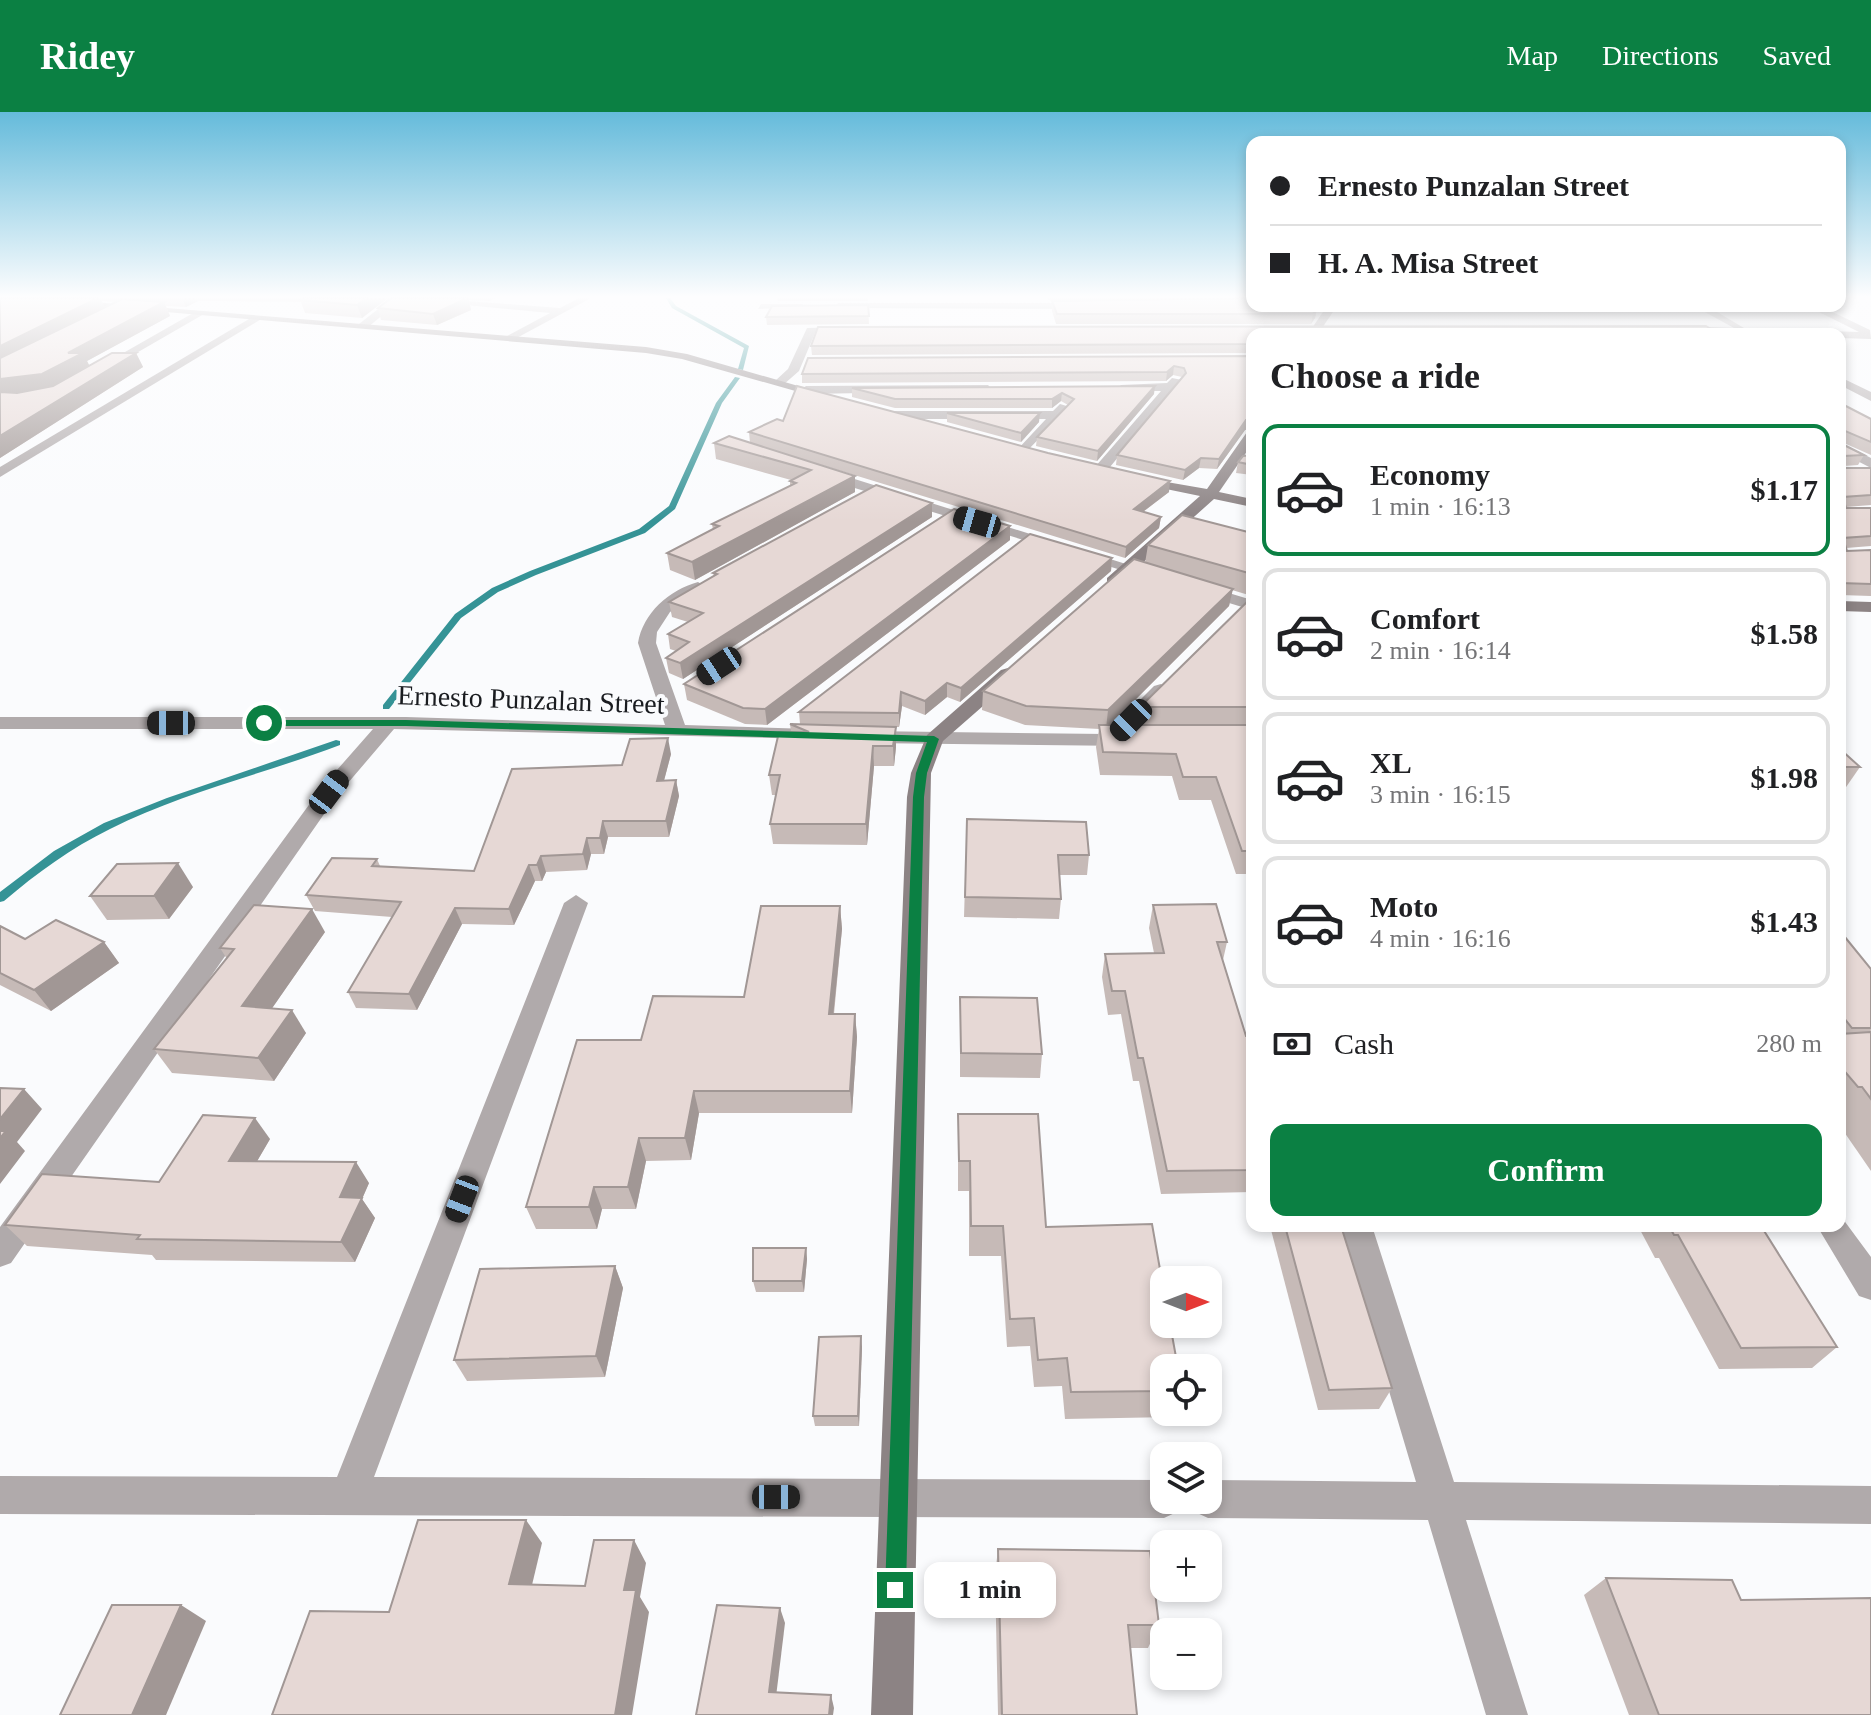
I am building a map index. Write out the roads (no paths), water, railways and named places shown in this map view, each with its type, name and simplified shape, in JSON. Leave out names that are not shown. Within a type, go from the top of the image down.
[{"type":"street","points":[[0,473],[167,373]]},
{"type":"street","points":[[741,373],[850,403]]},
{"type":"street","points":[[779,383],[790,373]]},
{"type":"street","points":[[1182,373],[1107,472],[1246,502]]},
{"type":"street","points":[[1846,380],[1871,380]]},
{"type":"street","points":[[1846,383],[1871,397]]},
{"type":"street","points":[[806,390],[1001,387]]},
{"type":"street","points":[[1111,387],[1170,387]]},
{"type":"street","points":[[1039,454],[1018,449],[1073,396]]},
{"type":"street","points":[[880,411],[955,432],[984,415]]},
{"type":"street","points":[[895,415],[1056,415]]},
{"type":"street","points":[[1846,449],[1871,464]]},
{"type":"street","points":[[1094,598],[1245,460]]},
{"type":"street","points":[[0,462],[18,462]]},
{"type":"street","points":[[802,467],[868,494],[945,519],[1022,542],[1129,567],[1245,607]]},
{"type":"street","points":[[1856,472],[1871,472]]},
{"type":"street","points":[[677,731],[674,696],[647,643],[648,629],[667,603],[709,581]]},
{"type":"street","points":[[1846,606],[1871,607]]},
{"type":"street","points":[[892,1715],[921,773],[934,739],[1025,658]]},
{"type":"street","points":[[1111,740],[1174,677]]},
{"type":"street","points":[[773,734],[797,715]]},
{"type":"street","name":"Ernesto Punzalan Street","points":[[0,723],[389,723],[934,739],[1158,739]]},
{"type":"street","points":[[0,1253],[329,792],[389,723]]},
{"type":"street","points":[[348,1496],[576,903]]},
{"type":"street","points":[[1358,1232],[1507,1715]]},
{"type":"street","points":[[1837,1232],[1871,1285]]},
{"type":"street","points":[[0,1495],[1150,1499]]},
{"type":"street","points":[[1222,1499],[1871,1505]]},
{"type":"waterway","points":[[386,707],[458,616],[495,590],[642,531],[672,507],[719,403],[737,378]]},
{"type":"waterway","points":[[0,898],[58,854],[107,826],[171,800],[336,743]]}]
